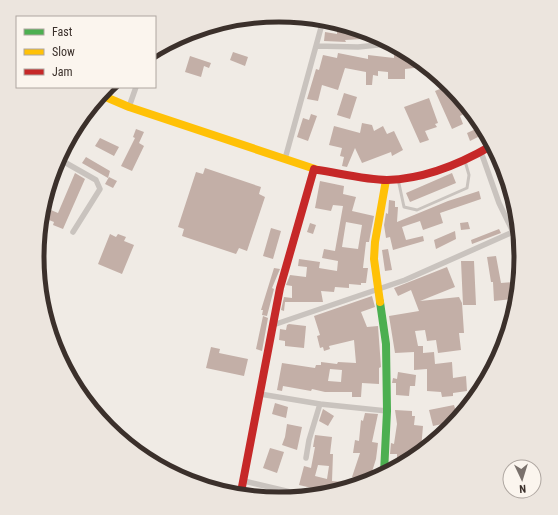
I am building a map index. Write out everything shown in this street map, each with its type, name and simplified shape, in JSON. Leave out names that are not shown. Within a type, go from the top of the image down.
[{"type":"street","points":[[286,159],[321,26]]},
{"type":"street","points":[[316,46],[358,47],[380,45]]},
{"type":"street","points":[[129,107],[136,88]]},
{"type":"street","points":[[106,97],[129,107],[314,169],[386,180],[398,179],[448,167],[487,148]]},
{"type":"street","points":[[481,152],[499,203],[513,231]]},
{"type":"street","points":[[64,162],[96,180],[100,189],[73,232]]},
{"type":"street","points":[[242,490],[280,288],[314,169]]},
{"type":"street","points":[[384,468],[387,411],[386,344],[377,290],[374,258],[375,242],[386,180]]},
{"type":"street","points":[[273,325],[405,280],[513,232]]},
{"type":"street","points":[[260,394],[320,404],[387,411]]},
{"type":"street","points":[[306,458],[309,440],[320,404]]},
{"type":"street","points":[[244,481],[291,492]]},
{"type":"lane","points":[[398,179],[404,207],[416,210],[467,188],[469,175],[465,159]]},
{"type":"building","points":[[337,29],[366,39],[345,40],[346,42],[324,41],[325,32],[337,34]]},
{"type":"building","points":[[233,52],[248,57],[245,66],[230,60]]},
{"type":"building","points":[[338,53],[368,59],[368,55],[394,58],[394,54],[396,54],[417,68],[405,69],[405,79],[388,79],[388,72],[378,71],[378,76],[373,75],[372,85],[366,85],[366,72],[345,68],[338,90],[322,85],[318,101],[307,99],[316,69],[319,70],[323,55],[337,58]]},
{"type":"building","points":[[190,56],[211,63],[209,68],[204,66],[201,77],[185,72]]},
{"type":"building","points":[[443,88],[456,102],[465,113],[460,116],[463,124],[452,129],[435,91]]},
{"type":"building","points":[[344,93],[357,97],[350,119],[337,115]]},
{"type":"building","points":[[429,98],[438,123],[435,124],[437,127],[425,131],[429,140],[420,143],[404,107]]},
{"type":"building","points":[[311,114],[317,116],[308,141],[297,137],[303,118],[309,120]]},
{"type":"building","points":[[362,123],[372,125],[374,131],[383,126],[387,134],[394,131],[403,150],[392,156],[391,152],[362,163],[355,148],[347,167],[342,166],[344,157],[340,156],[342,148],[329,145],[334,126],[360,133]]},
{"type":"building","points":[[136,129],[144,132],[139,143],[144,146],[132,171],[121,166],[135,138],[133,137]]},
{"type":"building","points":[[476,129],[480,136],[470,141],[467,133]]},
{"type":"building","points":[[100,138],[119,147],[114,156],[95,146]]},
{"type":"building","points":[[86,157],[110,171],[108,178],[82,163]]},
{"type":"building","points":[[205,168],[261,187],[259,194],[265,197],[247,251],[239,248],[236,254],[182,236],[184,229],[178,227],[196,172],[203,174]]},
{"type":"building","points":[[75,173],[85,179],[63,229],[53,225],[54,222],[47,219],[49,209],[58,213]]},
{"type":"building","points":[[452,173],[456,183],[410,202],[406,193]]},
{"type":"building","points":[[109,177],[117,181],[113,188],[105,184]]},
{"type":"building","points":[[320,181],[344,186],[343,194],[356,197],[352,211],[374,216],[369,242],[366,242],[363,268],[368,268],[366,283],[361,283],[361,285],[349,284],[349,288],[335,287],[334,292],[321,291],[323,302],[285,302],[284,311],[281,310],[284,297],[292,298],[292,286],[286,285],[290,275],[306,277],[307,267],[298,266],[299,259],[320,262],[319,268],[337,271],[338,261],[322,258],[324,249],[335,251],[343,206],[333,205],[331,211],[315,208]],"holes":[[[346,222],[362,225],[358,249],[342,247]]]},
{"type":"building","points":[[479,191],[481,199],[440,213],[443,223],[423,230],[420,221],[402,227],[406,240],[423,236],[424,241],[393,250],[390,237],[386,238],[384,225],[386,213],[388,214],[389,200],[395,201],[395,207],[398,207],[397,222],[448,201]]},
{"type":"building","points":[[468,222],[470,229],[461,230],[460,223]]},
{"type":"building","points":[[310,223],[316,225],[313,234],[307,232]]},
{"type":"building","points":[[271,228],[281,231],[273,259],[263,256]]},
{"type":"building","points":[[499,229],[501,233],[472,244],[471,240]]},
{"type":"building","points":[[455,231],[456,239],[436,249],[434,240]]},
{"type":"building","points":[[110,234],[116,237],[118,234],[126,237],[124,241],[134,245],[122,274],[98,264]]},
{"type":"building","points":[[388,249],[392,270],[385,271],[382,250]]},
{"type":"building","points":[[496,256],[501,283],[513,282],[510,299],[494,301],[493,282],[491,282],[487,257]]},
{"type":"building","points":[[461,261],[474,261],[476,305],[463,305]]},
{"type":"building","points":[[447,267],[455,287],[420,301],[459,297],[462,303],[464,333],[459,333],[461,350],[438,353],[436,340],[427,341],[425,330],[415,331],[418,346],[423,346],[423,353],[434,352],[435,364],[452,362],[453,378],[466,376],[467,391],[453,393],[453,396],[442,397],[441,392],[427,391],[427,369],[414,370],[414,352],[395,353],[389,316],[419,311],[411,290],[398,296],[394,288]]},
{"type":"building","points":[[274,268],[280,269],[272,288],[274,289],[267,316],[262,315],[263,310],[261,310]]},
{"type":"building","points":[[372,296],[375,307],[361,312],[367,327],[378,326],[381,367],[379,368],[379,384],[362,383],[361,397],[352,397],[352,392],[325,392],[312,389],[311,391],[283,386],[282,391],[277,390],[282,363],[315,368],[316,365],[321,365],[321,362],[337,364],[338,362],[356,363],[354,340],[329,346],[330,349],[324,351],[323,347],[320,348],[317,336],[320,335],[314,316]],"holes":[[[330,369],[342,370],[341,382],[328,381]]]},
{"type":"building","points":[[263,316],[268,318],[262,351],[256,349]]},
{"type":"building","points":[[287,325],[306,326],[304,348],[285,346],[285,341],[279,340],[280,329],[286,330]]},
{"type":"building","points":[[211,347],[220,349],[219,353],[248,359],[244,376],[206,368]]},
{"type":"building","points":[[398,372],[416,375],[415,386],[410,386],[409,396],[396,395],[396,383],[392,383],[393,378],[397,379]]},
{"type":"building","points":[[275,403],[288,407],[286,418],[272,414]]},
{"type":"building","points":[[454,405],[456,413],[447,423],[433,426],[429,410]]},
{"type":"building","points":[[323,409],[334,416],[328,426],[319,421]]},
{"type":"building","points":[[395,410],[412,411],[412,416],[415,416],[414,425],[423,426],[421,444],[397,461],[397,454],[390,454],[391,443],[394,444],[397,424]]},
{"type":"building","points":[[365,413],[378,414],[372,442],[378,443],[376,459],[371,474],[358,480],[352,477],[360,453],[353,453],[355,440],[359,441],[361,420],[363,421]]},
{"type":"building","points":[[287,424],[302,427],[297,450],[282,445]]},
{"type":"building","points":[[315,435],[332,437],[330,454],[333,454],[332,481],[343,482],[343,484],[318,489],[299,485],[304,466],[311,468],[315,447],[313,447]],"holes":[[[318,465],[329,466],[327,479],[315,476]]]},
{"type":"building","points":[[270,448],[284,452],[277,473],[263,468]]},
{"type":"traffic: fast","points":[[380,302],[386,344],[387,411],[384,468]]},
{"type":"traffic: slow","points":[[106,97],[129,107],[318,170]]},
{"type":"traffic: slow","points":[[380,302],[374,259],[375,242],[386,180]]},
{"type":"traffic: jam","points":[[318,170],[371,179],[401,179],[428,174],[467,159],[487,148]]},
{"type":"traffic: jam","points":[[241,490],[280,288],[314,169]]}]
